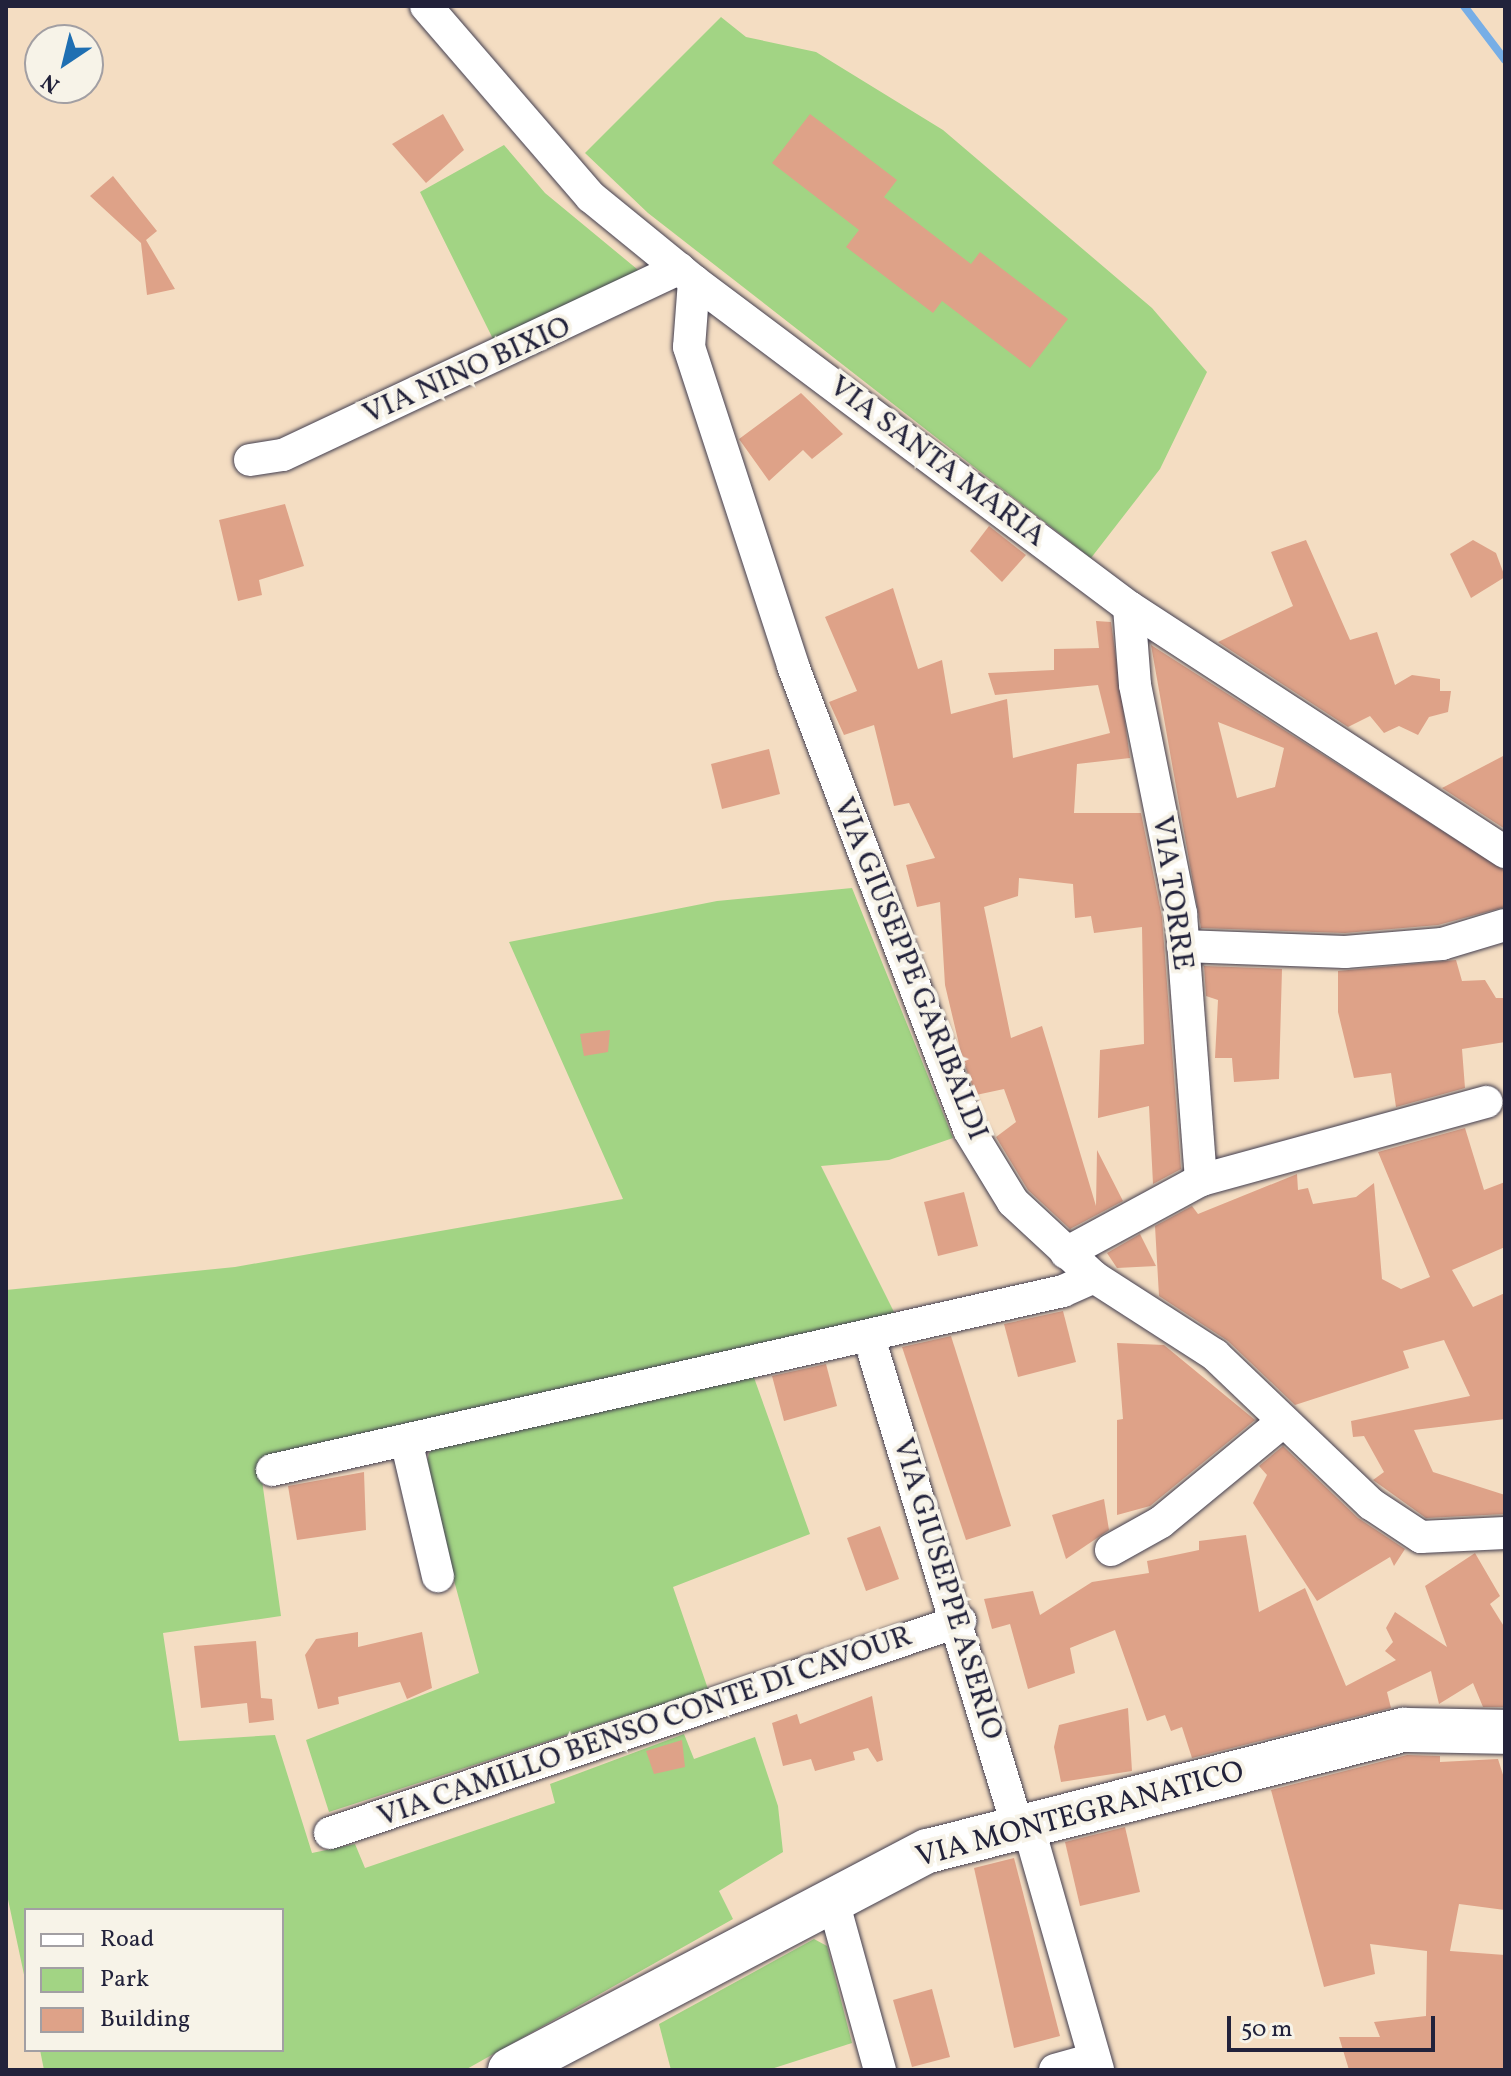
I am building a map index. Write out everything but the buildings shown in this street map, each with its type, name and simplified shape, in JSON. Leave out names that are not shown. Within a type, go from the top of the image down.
[{"type":"street","name":"VIA SANTA MARIA","points":[[426,6],[567,172],[686,275],[1129,607],[1505,852]]},
{"type":"street","name":"VIA NINO BIXIO","points":[[250,460],[283,455],[686,275]]},
{"type":"street","name":"VIA GIUSEPPE GARIBALDI","points":[[686,275],[689,347],[793,666],[969,1130],[1013,1202],[1094,1277],[1215,1355],[1280,1424],[1421,1537],[1505,1533]]},
{"type":"street","name":"VIA TORRE","points":[[1129,607],[1135,685],[1183,946],[1201,1180]]},
{"type":"street","points":[[1183,946],[1345,952],[1442,944],[1505,925]]},
{"type":"street","points":[[1066,1253],[1201,1180],[1487,1102]]},
{"type":"street","points":[[272,1470],[1063,1291],[1094,1277]]},
{"type":"street","name":"VIA GIUSEPPE ASERIO","points":[[874,1354],[960,1621],[1096,2065]]},
{"type":"street","points":[[1111,1550],[1161,1522],[1280,1424]]},
{"type":"street","points":[[406,1440],[438,1576]]},
{"type":"street","name":"VIA CAMILLO BENSO CONTE DI CAVOUR","points":[[330,1833],[960,1621]]},
{"type":"street","name":"VIA MONTEGRANATICO","points":[[510,2070],[832,1897],[928,1851],[1022,1824],[1404,1730],[1505,1732]]},
{"type":"street","points":[[832,1897],[880,2070]]},
{"type":"street","points":[[1055,2070],[1096,2065]]},
{"type":"green space","points":[[721,17],[746,37],[816,52],[943,130],[1152,308],[1207,372],[1160,469],[1091,558],[648,213],[585,153]]},
{"type":"green space","points":[[504,145],[545,193],[643,274],[495,343],[420,192]]},
{"type":"green space","points":[[852,888],[953,1138],[889,1160],[821,1166],[896,1316],[259,1459],[281,1616],[163,1633],[179,1741],[275,1735],[312,1853],[355,1844],[365,1868],[555,1803],[550,1784],[684,1734],[694,1759],[755,1737],[778,1806],[783,1852],[719,1891],[733,1919],[465,2070],[44,2070],[40,2052],[284,2052],[284,1908],[24,1908],[24,1975],[6,1890],[6,1290],[235,1267],[623,1199],[509,942],[717,901]]},
{"type":"green space","points":[[752,1372],[810,1534],[673,1587],[708,1689],[329,1812],[306,1740],[479,1673],[425,1473],[429,1453],[444,1439]]},
{"type":"green space","points":[[814,1939],[827,1946],[852,2043],[768,2070],[671,2070],[659,2024]]},
{"type":"waterway","points":[[1464,6],[1505,60]]}]
